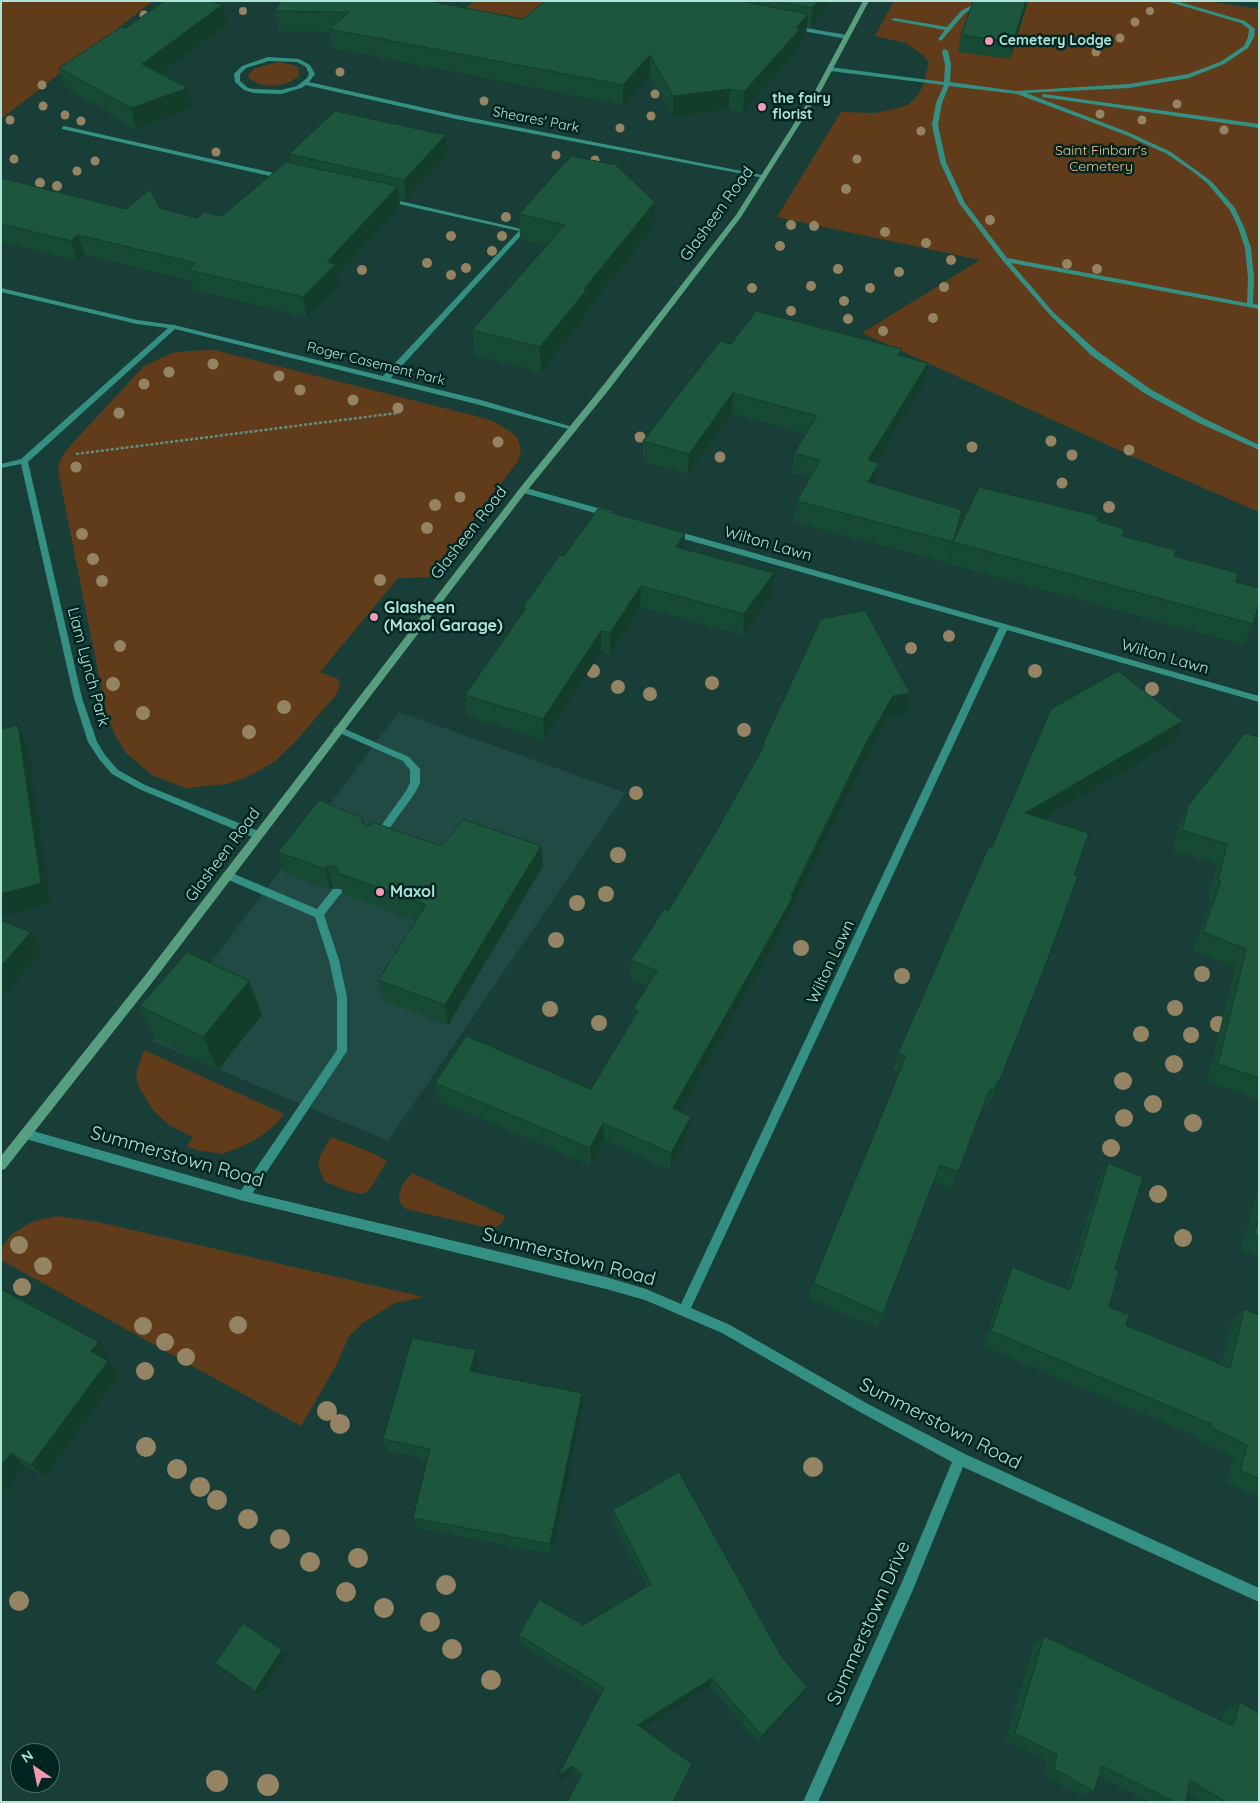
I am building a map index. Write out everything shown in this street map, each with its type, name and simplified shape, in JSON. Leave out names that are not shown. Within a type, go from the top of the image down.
[{"type":"main road","name":"Glasheen Road","points":[[1,1164],[147,981],[338,729],[739,216],[830,69],[866,1]]},
{"type":"street","points":[[941,39],[963,12],[983,1]]},
{"type":"street","points":[[1169,1],[1243,22],[1259,24]]},
{"type":"street","points":[[894,20],[948,29]]},
{"type":"street","points":[[1017,92],[1129,86],[1189,76],[1222,63],[1246,46],[1251,37],[1252,29],[1243,22]]},
{"type":"street","points":[[784,26],[847,37]]},
{"type":"street","points":[[945,51],[947,84],[939,104],[935,125],[943,162],[962,203],[1005,260],[1052,314],[1094,353],[1147,391],[1200,420],[1259,448]]},
{"type":"street","points":[[286,58],[299,61],[308,66],[312,74],[305,83],[290,90],[263,92],[246,89],[240,85],[236,77],[240,71],[251,64],[268,59],[286,58]]},
{"type":"street","points":[[830,69],[1017,92],[1259,126]]},
{"type":"street","name":"Sheares' Park","points":[[305,83],[448,116],[764,176]]},
{"type":"street","points":[[1017,92],[1128,134],[1169,153],[1209,182],[1233,209],[1241,227],[1248,248],[1251,278],[1250,305]]},
{"type":"street","points":[[64,128],[289,178]]},
{"type":"street","points":[[376,198],[522,230],[385,379]]},
{"type":"street","points":[[1005,260],[1259,307]]},
{"type":"street","name":"Roger Casement Park","points":[[1,290],[137,322],[174,327],[572,428]]},
{"type":"street","points":[[1,466],[24,461],[174,327]]},
{"type":"street","name":"Liam Lynch Park","points":[[24,461],[78,698],[93,742],[102,757],[116,772],[142,787],[258,835]]},
{"type":"street","points":[[523,490],[618,517]]},
{"type":"street","name":"Wilton Lawn","points":[[666,531],[1259,700]]},
{"type":"street","name":"Wilton Lawn","points":[[684,1310],[1004,627]]},
{"type":"street","points":[[338,729],[406,759],[415,769],[415,783],[410,793],[373,842]]},
{"type":"street","points":[[227,875],[319,914],[334,960],[342,997],[342,1051],[244,1196]]},
{"type":"street","points":[[319,914],[337,892]]},
{"type":"street","name":"Summerstown Road","points":[[26,1134],[244,1196],[606,1283],[646,1295],[726,1329],[864,1408],[960,1458],[1259,1595]]},
{"type":"street","name":"Summerstown Drive","points":[[810,1802],[907,1587],[960,1458]]},
{"type":"path","points":[[24,461],[399,412]]},
{"type":"shaded area","points":[[399,712],[626,793],[388,1141],[152,1041]]},
{"type":"green space","points":[[1,1],[153,1],[1,119]]},
{"type":"green space","points":[[475,1],[562,1],[522,36],[449,21]]},
{"type":"green space","name":"Saint Finbarr's Cemetery","points":[[894,1],[1206,1],[1259,9],[1259,512],[862,333],[980,260],[777,217],[841,112],[874,113],[908,105],[923,86],[929,63],[924,56],[906,43],[875,36]]},
{"type":"green space","points":[[278,62],[294,65],[298,68],[299,76],[288,83],[273,86],[258,84],[249,78],[248,75],[255,68]]},
{"type":"green space","points":[[214,350],[491,420],[511,432],[517,438],[521,449],[518,461],[429,577],[398,578],[320,672],[338,679],[340,686],[335,696],[295,742],[274,762],[247,777],[227,784],[186,788],[152,775],[126,753],[114,733],[106,712],[58,470],[61,458],[69,447],[144,366],[172,353]]},
{"type":"green space","points":[[144,1050],[284,1114],[274,1126],[261,1136],[243,1146],[222,1154],[196,1150],[187,1146],[193,1137],[169,1125],[153,1110],[138,1085],[136,1073]]},
{"type":"green space","points":[[331,1137],[375,1154],[387,1161],[370,1189],[364,1194],[347,1191],[324,1181],[318,1165],[320,1156]]},
{"type":"green space","points":[[412,1173],[505,1216],[502,1223],[493,1229],[406,1209],[400,1203],[399,1195],[402,1185]]},
{"type":"green space","points":[[57,1216],[98,1222],[424,1297],[395,1303],[364,1322],[349,1336],[337,1364],[301,1426],[1,1260],[1,1248],[11,1235],[31,1222]]},
{"type":"building","points":[[164,1],[207,1],[223,4],[142,64],[188,88],[131,108],[59,68],[121,27],[126,28]]},
{"type":"building","points":[[281,1],[429,1],[523,19],[545,1],[741,1],[808,14],[796,28],[800,29],[744,92],[730,89],[673,96],[650,55],[623,85],[329,29],[349,12],[274,11]]},
{"type":"building","points":[[775,1],[818,1],[812,8]]},
{"type":"building","points":[[973,1],[1026,1],[1013,42],[961,35]]},
{"type":"building","points":[[335,111],[446,135],[404,180],[289,154]]},
{"type":"building","points":[[571,156],[616,165],[655,202],[584,289],[587,289],[540,347],[472,330],[565,225],[519,214]]},
{"type":"building","points":[[286,162],[398,186],[327,262],[336,264],[303,297],[189,270],[196,263],[78,235],[71,241],[1,224],[1,178],[126,209],[150,189],[160,208],[197,218],[204,212],[222,216]]},
{"type":"building","points":[[756,311],[902,349],[898,355],[928,363],[868,460],[879,463],[868,482],[962,510],[953,542],[797,501],[820,460],[794,453],[817,416],[733,393],[689,454],[643,441],[720,341],[731,344]]},
{"type":"building","points":[[979,487],[1099,516],[1097,521],[1125,529],[1122,536],[1176,550],[1174,556],[1238,573],[1236,582],[1259,588],[1259,604],[1253,624],[953,542]]},
{"type":"building","points":[[598,509],[685,533],[676,547],[774,573],[744,614],[641,586],[610,633],[601,631],[543,719],[465,695],[526,608],[523,607],[560,555],[564,556]]},
{"type":"building","points":[[865,610],[910,693],[893,696],[866,743],[791,896],[793,897],[673,1108],[691,1117],[671,1153],[603,1123],[590,1148],[435,1083],[466,1036],[591,1089],[638,1011],[633,1009],[657,971],[631,960],[664,909],[668,911],[714,835],[764,746],[762,746],[821,619]]},
{"type":"building","points":[[1118,671],[1183,721],[1025,813],[1089,833],[1074,875],[1078,876],[999,1082],[997,1081],[994,1090],[990,1089],[958,1172],[940,1165],[883,1314],[813,1283],[906,1056],[898,1053],[989,846],[992,847],[1051,709]]},
{"type":"building","points":[[18,725],[41,883],[1,894],[1,729]]},
{"type":"building","points":[[1245,733],[1259,737],[1259,1078],[1218,1064],[1246,949],[1203,932],[1221,881],[1218,880],[1227,844],[1182,830],[1188,806]]},
{"type":"building","points":[[319,800],[363,818],[361,821],[367,826],[375,823],[442,846],[463,819],[541,846],[445,1005],[378,980],[426,905],[338,873],[337,867],[327,866],[325,869],[278,852]]},
{"type":"building","points":[[1,920],[31,932],[1,966]]},
{"type":"building","points":[[187,952],[249,981],[203,1037],[140,1006]]},
{"type":"building","points":[[1108,1163],[1143,1177],[1115,1269],[1119,1271],[1109,1307],[1129,1315],[1126,1325],[1230,1368],[1244,1309],[1259,1315],[1259,1479],[1240,1470],[1247,1445],[1210,1427],[1211,1424],[991,1331],[1012,1267],[1070,1290]]},
{"type":"building","points":[[1259,1216],[1259,1237],[1254,1235]]},
{"type":"building","points":[[1,1289],[99,1342],[91,1351],[108,1361],[31,1465],[11,1453],[1,1466]]},
{"type":"building","points":[[412,1338],[476,1350],[470,1371],[582,1393],[550,1544],[413,1518],[430,1449],[383,1439]]},
{"type":"building","points":[[679,1472],[781,1656],[807,1687],[762,1736],[712,1678],[638,1725],[692,1764],[673,1802],[567,1802],[582,1774],[572,1766],[558,1776],[604,1688],[519,1635],[539,1599],[583,1625],[651,1584],[613,1510]]},
{"type":"building","points":[[243,1623],[282,1650],[255,1691],[215,1663]]},
{"type":"building","points":[[1044,1636],[1233,1726],[1240,1702],[1259,1713],[1259,1802],[1226,1802],[1190,1780],[1186,1802],[1175,1802],[1102,1766],[1094,1791],[1054,1769],[1057,1755],[1015,1733]]},
{"type":"place","name":"Cemetery Lodge","points":[[989,41]]},
{"type":"place","name":"the fairy florist","points":[[762,107]]},
{"type":"place","name":"Glasheen (Maxol Garage)","points":[[374,617]]},
{"type":"place","name":"Maxol","points":[[380,892]]}]
